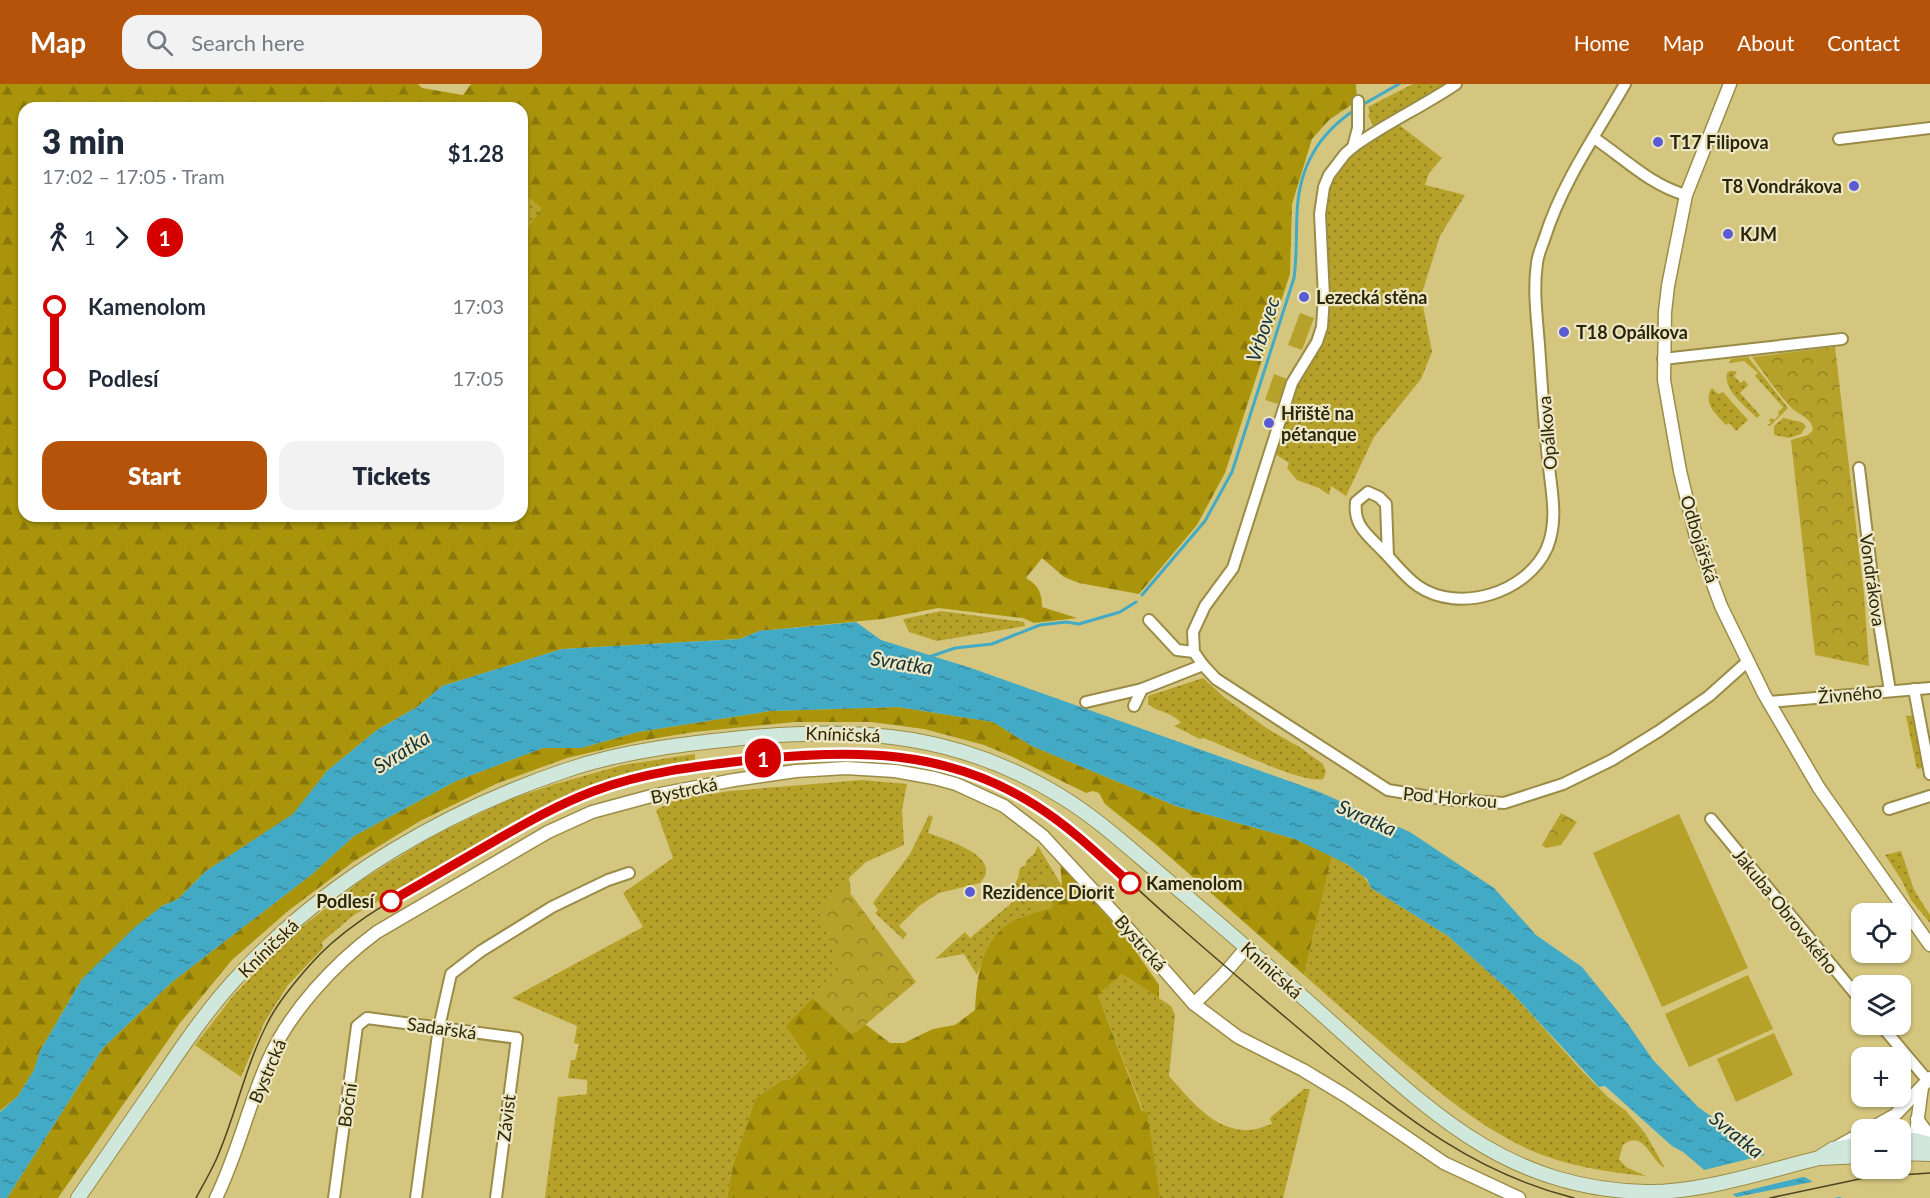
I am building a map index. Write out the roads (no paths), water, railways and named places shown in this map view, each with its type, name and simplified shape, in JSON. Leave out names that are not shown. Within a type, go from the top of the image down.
[{"type":"main road","name":"Kníničská","points":[[78,1198],[193,1031],[242,971],[298,919],[359,872],[416,837],[498,796],[571,768],[646,751],[722,740],[798,733],[863,733],[924,741],[974,754],[1020,773],[1065,799],[1116,836],[1247,947],[1435,1113],[1459,1131],[1502,1157],[1548,1176],[1596,1188],[1655,1192],[1712,1184],[1819,1158]]},
{"type":"main road","points":[[1911,1143],[1915,1140],[1930,1144]]},
{"type":"main road","points":[[1819,1158],[1833,1149],[1851,1146]]},
{"type":"main road","points":[[1911,1151],[1930,1154]]},
{"type":"main road","points":[[1819,1158],[1851,1157]]},
{"type":"street","points":[[1149,620],[1177,650],[1194,651],[1193,632],[1206,606],[1233,568],[1292,383],[1317,342],[1322,327],[1324,297],[1320,214],[1324,187],[1329,175],[1353,147],[1377,130],[1456,84]]},
{"type":"street","name":"Opálkova","points":[[1388,556],[1386,504],[1379,497],[1368,492],[1356,502],[1354,514],[1359,526],[1388,556],[1418,586],[1435,594],[1484,597],[1504,590],[1522,579],[1546,549],[1552,529],[1554,506],[1540,356],[1536,290],[1537,262],[1550,223],[1568,185],[1625,84]]},
{"type":"street","name":"Odbojářská","points":[[1730,84],[1686,195],[1668,286],[1664,359],[1665,393],[1680,471],[1697,541],[1721,606],[1769,702],[1819,788],[1930,945]]},
{"type":"street","points":[[1353,147],[1359,113],[1358,100]]},
{"type":"street","points":[[1839,139],[1930,128]]},
{"type":"street","points":[[1594,138],[1635,170],[1686,195]]},
{"type":"street","points":[[1664,359],[1842,339]]},
{"type":"street","name":"Vondrákova","points":[[1859,468],[1874,593],[1890,691]]},
{"type":"street","name":"Pod Horkou","points":[[1194,651],[1216,679],[1388,790],[1443,799],[1504,803],[1563,784],[1612,760],[1659,732],[1709,696],[1748,662]]},
{"type":"street","points":[[1086,702],[1142,689],[1203,665]]},
{"type":"street","name":"Živného","points":[[1769,702],[1930,688]]},
{"type":"street","points":[[1134,706],[1142,689]]},
{"type":"street","points":[[1914,689],[1930,774]]},
{"type":"street","name":"Bystrcká","points":[[216,1198],[238,1150],[269,1058],[305,1002],[342,960],[390,923],[548,832],[592,812],[655,795],[734,780],[796,771],[846,768],[895,771],[934,778],[956,784],[1004,806],[1043,836],[1194,1004],[1238,1037],[1303,1070],[1346,1096],[1444,1163],[1519,1198]]},
{"type":"street","points":[[1889,809],[1930,796]]},
{"type":"street","name":"Jakuba Obrovského","points":[[1711,819],[1851,989]]},
{"type":"street","points":[[416,1198],[439,1027],[451,974],[552,907],[608,880],[629,873]]},
{"type":"street","points":[[1194,1004],[1247,947]]},
{"type":"street","name":"Sadařská","points":[[368,1018],[517,1038]]},
{"type":"street","name":"Boční","points":[[334,1198],[357,1026],[368,1018]]},
{"type":"street","points":[[1889,1035],[1927,1082]]},
{"type":"street","name":"Závist","points":[[496,1198],[517,1038]]},
{"type":"street","points":[[1888,1119],[1895,1115],[1927,1082]]},
{"type":"street","points":[[1915,1140],[1917,1119],[1927,1082]]},
{"type":"street","points":[[1895,1115],[1895,1119]]},
{"type":"street","points":[[1917,1119],[1930,1137]]},
{"type":"street","points":[[1833,1149],[1851,1139]]},
{"type":"water","name":"Svratka","points":[[856,622],[881,640],[971,668],[1317,791],[1410,832],[1494,888],[1536,935],[1582,967],[1628,1024],[1653,1060],[1698,1107],[1765,1155],[1842,1198],[1738,1198],[1735,1196],[1683,1152],[1672,1146],[1605,1086],[1599,1087],[1513,994],[1448,936],[1371,888],[1367,879],[1347,864],[1295,839],[1176,806],[1032,746],[993,722],[898,707],[770,711],[638,732],[581,748],[543,748],[456,781],[354,836],[311,875],[172,982],[103,1048],[7,1198],[0,1198],[0,1112],[18,1096],[34,1070],[40,1051],[82,979],[135,927],[162,906],[178,899],[206,871],[293,814],[327,771],[377,730],[417,707],[442,686],[562,649],[740,639],[759,631]]},
{"type":"waterway","name":"Vrbovec","points":[[1362,105],[1399,84]]},
{"type":"waterway","name":"Vrbovec","points":[[1142,595],[1205,521],[1232,472],[1294,278],[1297,213],[1307,166],[1313,153],[1331,129],[1356,109]]},
{"type":"waterway","name":"Vrbovec","points":[[929,657],[955,648],[992,644],[1040,625],[1066,622],[1079,624],[1120,612],[1136,602]]},
{"type":"tram line","name":"1","points":[[391,901],[561,805],[612,784],[675,770],[728,762],[831,753],[862,753],[909,758],[959,770],[988,780],[1014,792],[1052,816],[1130,883]]},
{"type":"tram line","points":[[196,1198],[216,1160],[253,1056],[277,1007],[323,951],[371,913],[536,817],[575,798],[612,784],[666,771],[721,763],[823,754],[902,757],[941,764],[979,776],[1017,794],[1085,842],[1251,988],[1415,1122],[1474,1159],[1505,1174],[1574,1198]]},
{"type":"tram line","points":[[1770,1198],[1869,1177],[1930,1173]]},
{"type":"place","name":"T17 Filipova","points":[[1658,142]]},
{"type":"place","name":"T8 Vondrákova","points":[[1854,186]]},
{"type":"place","name":"KJM","points":[[1728,234]]},
{"type":"place","name":"Lezecká stěna","points":[[1304,297]]},
{"type":"place","name":"T18 Opálkova","points":[[1564,332]]},
{"type":"place","name":"Hřiště na pétanque","points":[[1269,423]]},
{"type":"place","name":"Kamenolom","points":[[1130,883]]},
{"type":"place","name":"Rezidence Diorit","points":[[970,892]]},
{"type":"place","name":"Podlesí","points":[[391,901]]}]
